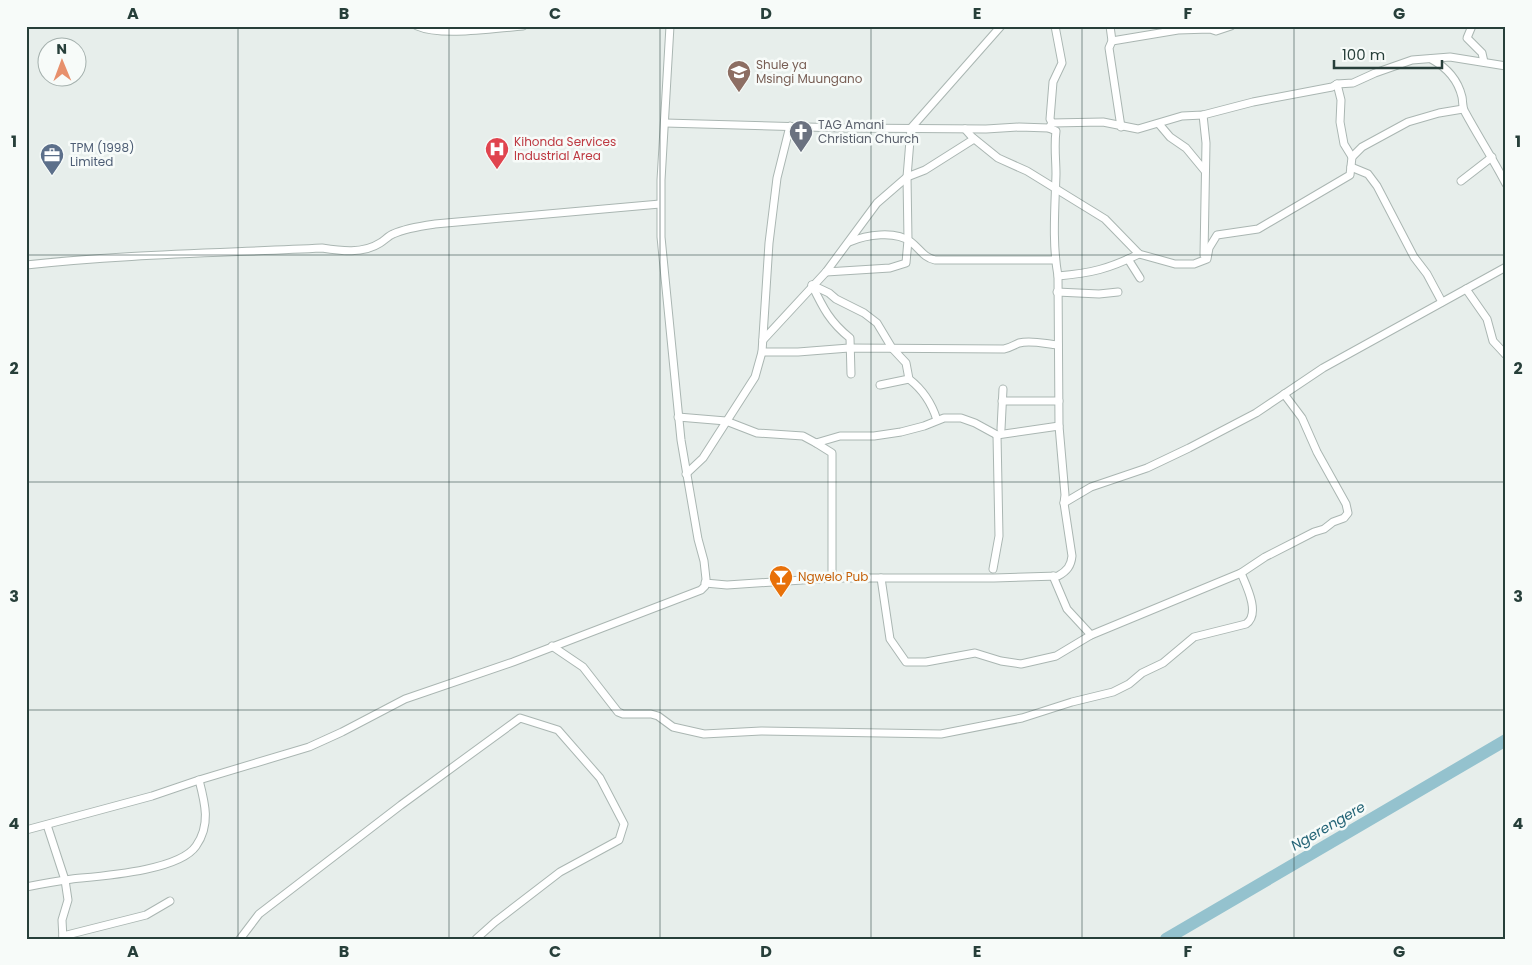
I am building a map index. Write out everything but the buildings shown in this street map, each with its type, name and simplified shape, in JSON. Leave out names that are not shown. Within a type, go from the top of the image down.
[{"type":"street","points":[[417,26],[432,30],[448,31],[523,26]]},
{"type":"street","points":[[26,830],[152,796],[309,747],[405,699],[513,662],[701,590],[705,583],[704,561],[686,474],[678,417],[661,237],[660,204],[670,26]]},
{"type":"street","points":[[826,272],[890,268],[906,263],[908,240],[907,177],[911,128],[1001,26]]},
{"type":"street","points":[[705,583],[727,585],[832,578],[994,578],[1058,576],[1066,572],[1071,563],[1072,556],[1064,503],[1065,495],[1059,426],[1058,276],[1055,260],[1056,190],[1054,141],[1056,131],[1050,125],[1053,82],[1062,62],[1055,26]]},
{"type":"street","points":[[1110,26],[1112,42],[1109,48],[1121,126]]},
{"type":"street","points":[[1112,42],[1178,30],[1210,29],[1216,31],[1231,26]]},
{"type":"street","points":[[1472,26],[1467,38],[1482,53],[1484,62]]},
{"type":"street","points":[[664,123],[965,129],[1103,122],[1138,129],[1182,116],[1203,115],[1253,102],[1332,87],[1337,84],[1353,83],[1412,60],[1450,57],[1506,66]]},
{"type":"street","points":[[1430,58],[1451,74],[1457,83],[1462,97],[1463,110],[1506,184]]},
{"type":"street","points":[[965,129],[974,139],[998,158],[1027,171],[1105,219],[1139,254],[1175,264],[1194,264],[1208,259],[1209,248],[1217,235],[1258,229],[1350,175],[1352,157],[1344,144],[1340,122],[1341,100],[1337,84]]},
{"type":"street","points":[[1352,157],[1362,147],[1408,122],[1439,112],[1463,110]]},
{"type":"street","points":[[1203,115],[1206,143],[1204,260]]},
{"type":"street","points":[[1159,124],[1170,137],[1186,148],[1205,171]]},
{"type":"street","points":[[686,474],[703,458],[755,377],[762,352],[769,243],[777,178],[790,126]]},
{"type":"street","points":[[762,340],[826,272],[877,203],[907,177],[935,164],[974,139]]},
{"type":"street","points":[[1461,181],[1492,157]]},
{"type":"street","points":[[1351,167],[1368,174],[1414,257],[1427,274],[1442,302]]},
{"type":"street","points":[[26,265],[118,257],[322,248],[355,251],[379,244],[392,234],[435,224],[660,204]]},
{"type":"street","points":[[849,242],[862,237],[890,236],[908,240],[927,258],[935,260],[1055,260]]},
{"type":"street","points":[[1058,276],[1092,272],[1116,265],[1139,254]]},
{"type":"street","points":[[1128,259],[1140,278]]},
{"type":"street","points":[[1064,503],[1091,487],[1147,468],[1256,413],[1323,368],[1506,267]]},
{"type":"street","points":[[812,285],[824,312],[836,327],[850,338],[852,374]]},
{"type":"street","points":[[812,285],[864,313],[877,323],[892,348],[906,363],[909,379],[919,387],[934,411],[937,420]]},
{"type":"street","points":[[1466,289],[1487,319],[1494,341],[1506,355]]},
{"type":"street","points":[[1057,292],[1099,294],[1118,292]]},
{"type":"street","points":[[762,352],[798,352],[851,348],[1004,349],[1018,343],[1030,342],[1058,345]]},
{"type":"street","points":[[880,385],[909,379]]},
{"type":"street","points":[[993,569],[999,536],[999,432],[1003,389]]},
{"type":"street","points":[[881,578],[890,639],[906,662],[926,662],[975,653],[1001,661],[1021,664],[1056,656],[1091,635],[1241,573],[1265,557],[1314,532],[1324,530],[1333,522],[1344,518],[1348,513],[1346,504],[1317,452],[1302,418],[1284,394]]},
{"type":"street","points":[[1002,401],[1059,401]]},
{"type":"street","points":[[678,417],[726,421],[757,433],[803,436],[832,453],[832,578]]},
{"type":"street","points":[[816,443],[840,436],[874,436],[901,432],[944,418],[961,418],[999,432],[1059,426]]},
{"type":"street","points":[[552,646],[583,667],[618,712],[623,714],[651,714],[658,716],[673,727],[685,730],[704,734],[761,731],[941,734],[1022,718],[1072,702],[1113,692],[1129,684],[1142,673],[1164,663],[1194,637],[1246,624],[1252,618],[1252,606],[1251,597],[1241,573]]},
{"type":"street","points":[[1052,576],[1067,609],[1091,635]]},
{"type":"street","points":[[240,939],[259,914],[520,718],[558,730],[600,778],[624,824],[619,840],[560,872],[476,939]]},
{"type":"street","points":[[26,887],[155,867],[181,859],[196,847],[206,824],[205,803],[199,780]]},
{"type":"street","points":[[47,825],[65,880],[68,900],[62,920],[63,938],[146,915],[170,901]]},
{"type":"waterway","name":"Ngerengere","points":[[1166,939],[1506,740]]},
{"type":"place","name":"Shule ya Msingi Muungano","points":[[739,93]]},
{"type":"place","name":"TAG Amani Christian Church","points":[[801,153]]},
{"type":"place","name":"Kihonda Services Industrial Area","points":[[497,170]]},
{"type":"place","name":"TPM (1998) Limited","points":[[52,176]]},
{"type":"place","name":"Ngwelo Pub","points":[[781,598]]}]
